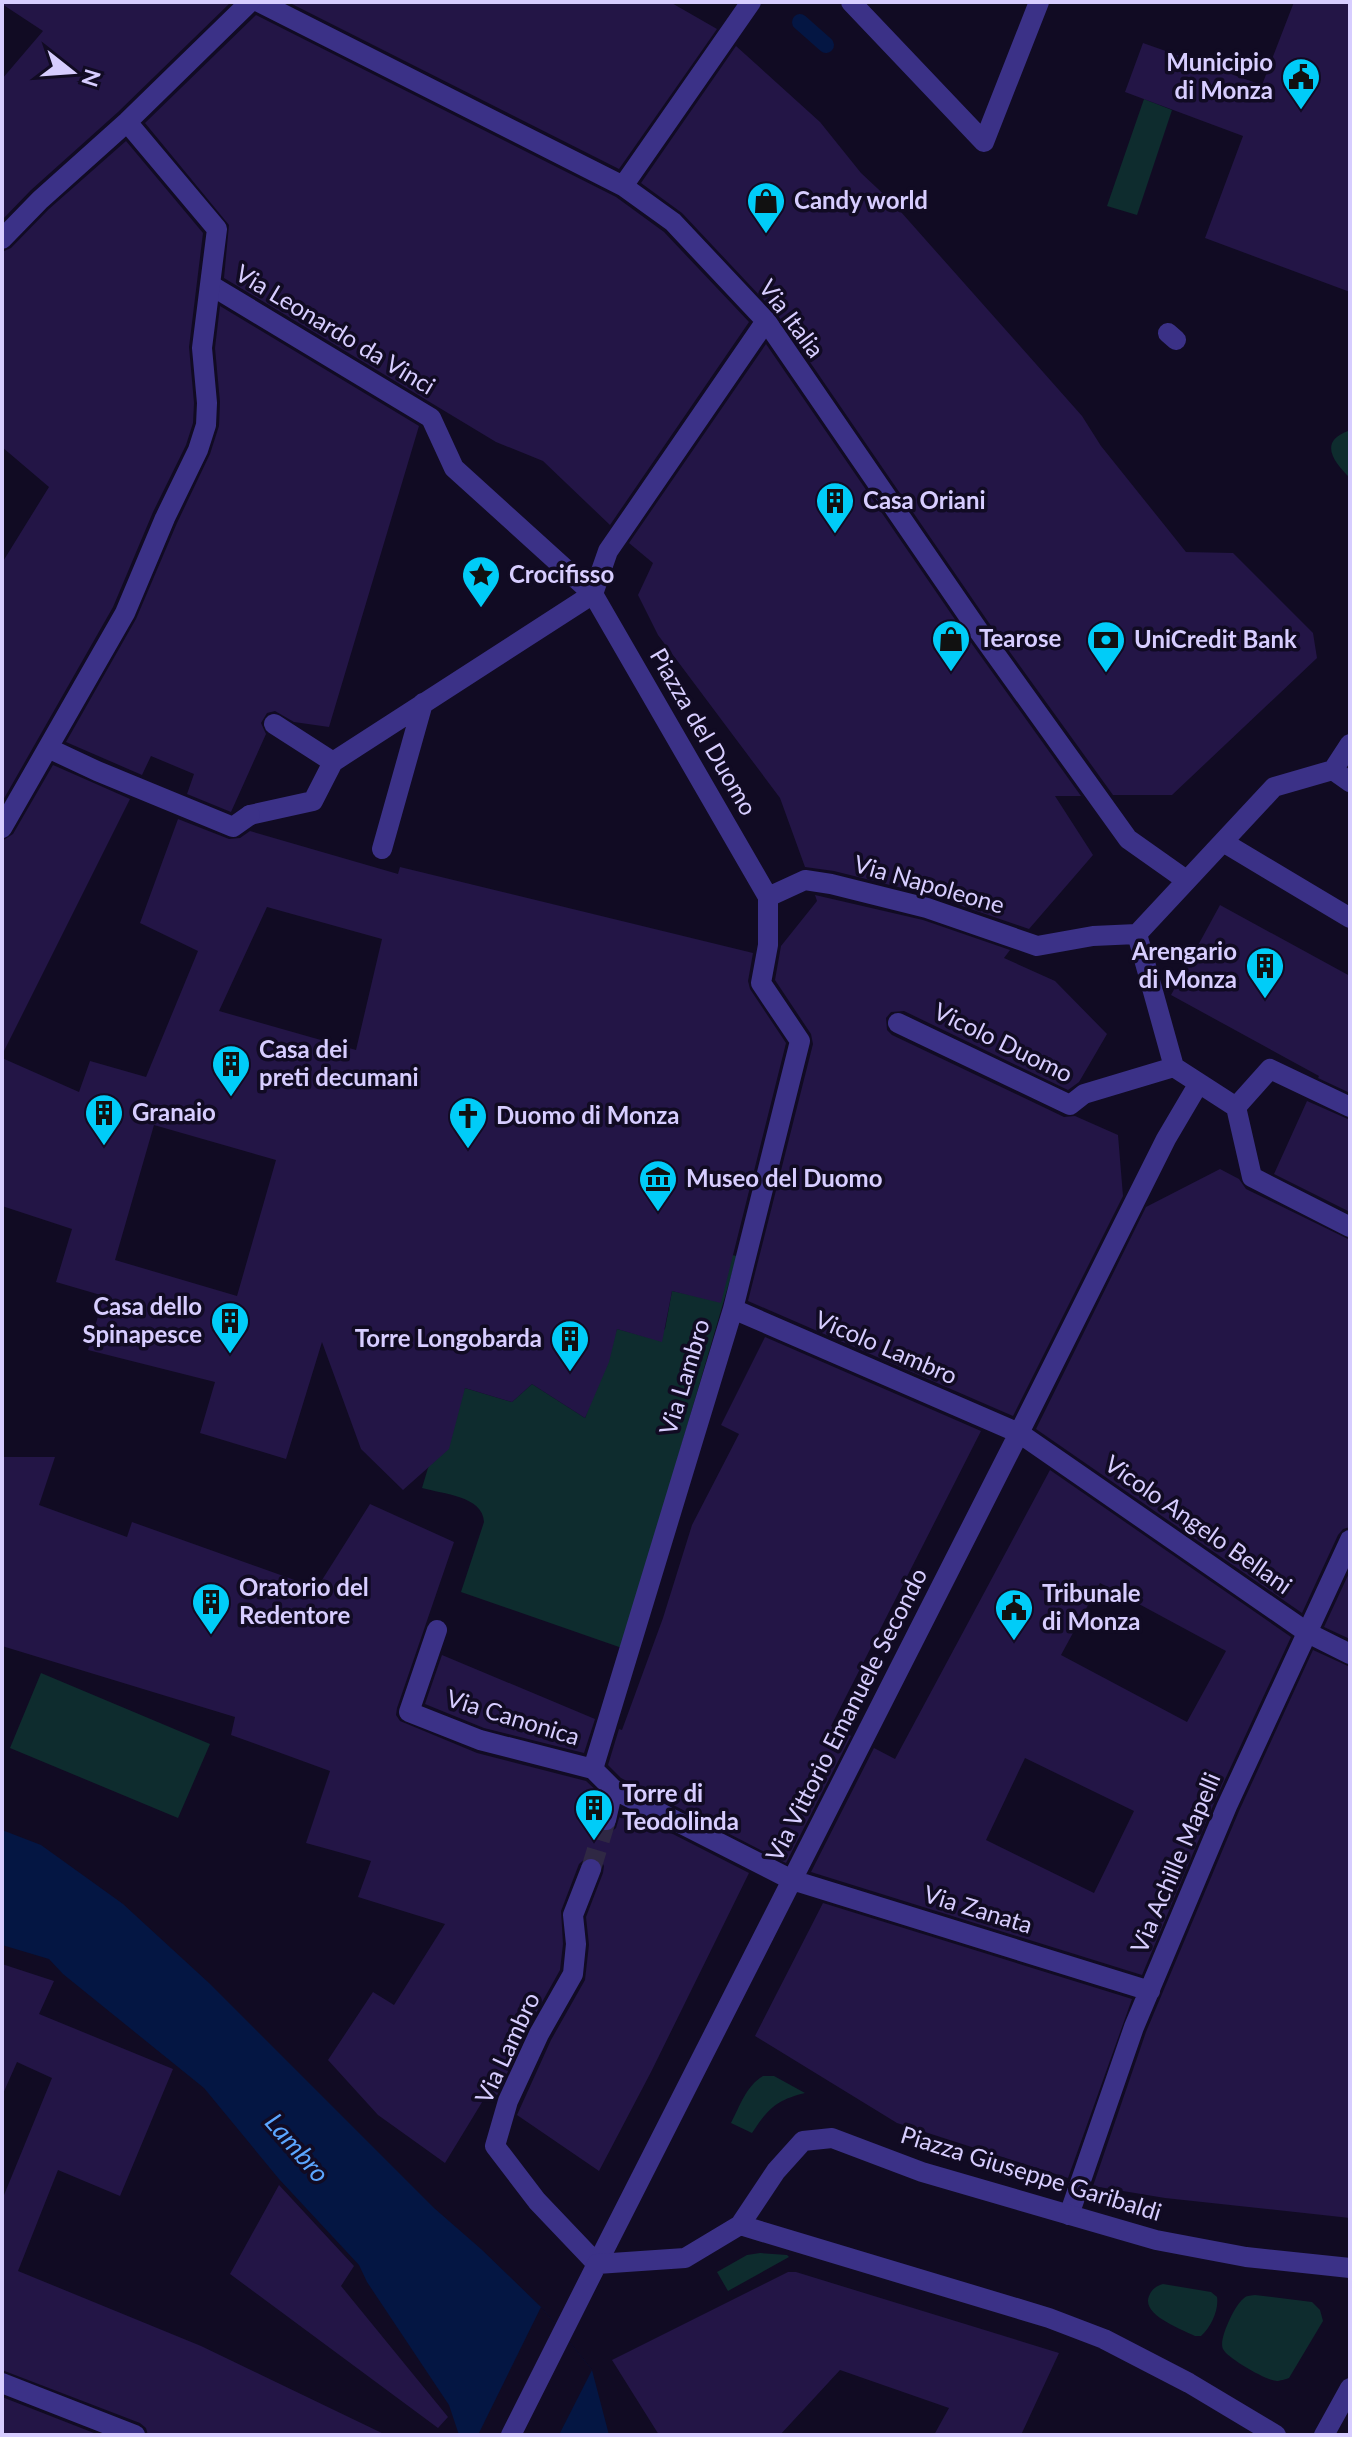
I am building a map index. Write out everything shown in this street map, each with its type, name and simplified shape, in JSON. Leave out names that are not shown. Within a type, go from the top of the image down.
[{"type":"street","points":[[2,239],[250,2]]},
{"type":"street","name":"Via Italia","points":[[259,2],[623,186],[673,222],[766,321],[951,592],[1128,839],[1186,880]]},
{"type":"street","points":[[623,186],[751,2]]},
{"type":"street","points":[[851,2],[984,142],[1039,2]]},
{"type":"street","points":[[2,828],[125,613],[198,450],[206,425],[202,348],[217,229],[127,122]]},
{"type":"street","name":"Via Leonardo da Vinci","points":[[212,286],[431,418]]},
{"type":"street","points":[[48,748],[233,827],[250,815],[313,801],[333,762],[593,594],[608,551],[766,321]]},
{"type":"street","name":"Piazza del Duomo","points":[[431,418],[454,468],[593,594],[768,897]]},
{"type":"street","points":[[382,849],[423,703]]},
{"type":"street","points":[[274,724],[333,762]]},
{"type":"street","points":[[1350,744],[1341,776],[1274,787],[1137,934],[1174,1067],[1236,1107],[1252,1177],[1350,1227]]},
{"type":"street","points":[[1223,842],[1350,918]]},
{"type":"street","name":"Via Napoleone","points":[[768,897],[805,880],[831,884],[927,908],[1037,946],[1093,936],[1137,934]]},
{"type":"street","name":"Via Lambro","points":[[593,1769],[733,1309],[800,1041],[761,983],[768,945],[768,897]]},
{"type":"street","name":"Vicolo Duomo","points":[[898,1023],[1070,1105],[1084,1094],[1174,1067]]},
{"type":"street","points":[[1236,1107],[1270,1069],[1350,1107]]},
{"type":"street","name":"Via Vittorio Emanuele Secondo","points":[[511,2435],[1166,1139],[1199,1083]]},
{"type":"street","name":"Vicolo Lambro","points":[[733,1309],[1019,1433]]},
{"type":"street","name":"Vicolo Angelo Bellani","points":[[1019,1433],[1308,1633],[1350,1654]]},
{"type":"street","name":"Via Achille Mapelli","points":[[1069,2215],[1134,2027],[1227,1806],[1350,1540]]},
{"type":"street","name":"Via Canonica","points":[[437,1630],[409,1712],[480,1740],[593,1769]]},
{"type":"street","points":[[593,1769],[613,1789],[606,1820]]},
{"type":"street","name":"Via Zanata","points":[[613,1789],[792,1880],[1150,1991]]},
{"type":"street","name":"Via Lambro","points":[[591,1869],[573,1915],[576,1944],[573,1974],[539,2034],[508,2101],[495,2146],[537,2201],[597,2264]]},
{"type":"street","name":"Piazza Giuseppe Garibaldi","points":[[597,2264],[685,2258],[740,2225],[776,2171],[803,2141],[832,2138],[922,2172],[1156,2240],[1231,2255],[1350,2268]]},
{"type":"street","points":[[740,2225],[1049,2318],[1104,2339],[1189,2383],[1276,2435]]},
{"type":"street","points":[[2,2383],[135,2435]]},
{"type":"street","points":[[1324,2435],[1350,2388]]},
{"type":"green space","points":[[1144,99],[1172,110],[1137,215],[1107,206]]},
{"type":"green space","points":[[1348,431],[1350,478],[1334,459],[1331,446],[1333,441]]},
{"type":"green space","points":[[701,1249],[737,1256],[622,1648],[461,1592],[484,1522],[482,1513],[469,1501],[422,1488],[465,1388],[512,1402],[532,1384],[585,1418],[617,1329],[651,1338],[665,1329],[672,1291],[691,1295]]},
{"type":"green space","points":[[41,1673],[210,1744],[178,1818],[10,1748]]},
{"type":"green space","points":[[763,2076],[774,2076],[805,2093],[774,2107],[752,2133],[731,2123],[748,2091]]},
{"type":"green space","points":[[760,2253],[789,2257],[728,2291],[717,2272],[747,2255]]},
{"type":"green space","points":[[1163,2284],[1211,2292],[1217,2297],[1214,2318],[1201,2336],[1173,2325],[1151,2309],[1149,2296],[1154,2288]]},
{"type":"green space","points":[[1255,2295],[1312,2302],[1320,2310],[1323,2321],[1289,2378],[1277,2381],[1265,2377],[1239,2363],[1223,2349],[1225,2331],[1236,2308],[1246,2297]]},
{"type":"water","name":"Lambro","points":[[2,1830],[41,1845],[123,1904],[209,1983],[434,2208],[541,2307],[592,2370],[609,2435],[459,2435],[449,2405],[367,2282],[359,2265],[279,2179],[204,2088],[63,1974],[49,1959],[2,1945]]},
{"type":"pier","points":[[541,2307],[592,2370],[559,2435],[478,2435]]},
{"type":"building","points":[[2,2],[231,2],[2,220],[2,79],[43,31]]},
{"type":"building","points":[[288,2],[670,2],[717,29],[619,169]]},
{"type":"building","name":"Municipio di Monza","points":[[1294,2],[1350,2],[1350,292],[1205,238],[1243,136],[1125,92],[1143,43],[1262,85]]},
{"type":"building","points":[[256,15],[616,197],[664,232],[749,322],[610,525],[543,461],[496,442],[224,278],[229,225],[145,123]]},
{"type":"building","points":[[736,46],[820,122],[861,173],[893,203],[1082,416],[1101,446],[1186,552],[1233,553],[1313,633],[1317,658],[1172,795],[1113,795],[989,623],[777,314],[682,213],[641,183]]},
{"type":"building","points":[[126,141],[203,233],[189,347],[193,423],[113,607],[2,802],[2,563],[49,487],[2,447],[2,252],[11,248],[49,209]]},
{"type":"building","points":[[220,306],[419,426],[329,727],[294,722],[275,711],[267,713],[261,723],[266,734],[231,812],[187,794],[194,774],[151,756],[142,775],[66,742],[136,619],[210,454],[219,426],[215,348]]},
{"type":"building","points":[[766,344],[967,637],[1081,796],[1055,796],[1093,855],[1029,929],[930,895],[834,871],[805,867],[780,798],[658,635],[638,595],[653,563],[629,543]]},
{"type":"building","points":[[53,765],[130,799],[2,1055],[2,841],[13,834]]},
{"type":"building","points":[[178,819],[229,839],[240,838],[250,831],[398,874],[400,867],[753,953],[748,981],[750,989],[786,1043],[721,1303],[672,1291],[662,1342],[617,1329],[609,1362],[585,1418],[532,1384],[512,1402],[465,1388],[449,1449],[403,1490],[361,1449],[322,1342],[286,1459],[200,1433],[215,1382],[88,1350],[104,1296],[56,1282],[72,1229],[2,1206],[2,1058],[79,1092],[90,1061],[146,1077],[198,951],[140,923]],"holes":[[[267,907],[382,939],[356,1050],[219,1011]],[[154,1125],[276,1160],[237,1296],[115,1260]]]},
{"type":"building","points":[[815,895],[923,920],[1010,950],[1004,958],[1055,981],[1107,1034],[1079,1082],[1068,1090],[904,1011],[891,1012],[886,1018],[887,1030],[892,1035],[1064,1117],[1075,1116],[1118,1135],[1123,1196],[1013,1416],[748,1301],[813,1044],[811,1034],[775,980],[781,946],[817,901]]},
{"type":"building","name":"Arengario di Monza","points":[[1220,905],[1350,976],[1350,1093],[1171,995]]},
{"type":"building","points":[[1307,1101],[1350,1120],[1350,1212],[1274,1174]]},
{"type":"building","points":[[1220,1169],[1239,1179],[1246,1189],[1350,1240],[1350,1527],[1338,1535],[1302,1613],[1036,1429],[1146,1207]]},
{"type":"building","points":[[765,1337],[981,1431],[831,1726],[851,1736],[786,1863],[621,1778],[608,1765],[663,1618],[692,1525],[739,1434],[721,1425]]},
{"type":"building","points":[[2,1457],[55,1457],[39,1505],[127,1537],[132,1522],[317,1588],[370,1504],[454,1542],[397,1708],[396,1715],[400,1721],[477,1753],[586,1781],[599,1793],[593,1823],[602,1832],[611,1832],[616,1828],[622,1808],[749,1873],[599,2171],[517,2115],[551,2040],[585,1980],[589,1945],[586,1917],[603,1873],[601,1860],[588,1856],[579,1864],[561,1911],[563,1944],[560,1970],[527,2029],[495,2100],[487,2094],[445,2163],[378,2115],[328,2060],[373,1992],[394,2005],[445,1924],[358,1897],[371,1861],[306,1843],[330,1771],[231,1735],[235,1717],[2,1646]]},
{"type":"building","points":[[1050,1470],[1291,1637],[1215,1801],[1142,1975],[811,1872],[874,1748],[895,1759]],"holes":[[[1100,1583],[1226,1651],[1187,1722],[1061,1655]],[[1025,1758],[1134,1811],[1094,1893],[986,1840]]]},
{"type":"building","points":[[1350,1571],[1350,1639],[1324,1627]]},
{"type":"building","points":[[1313,1650],[1350,1667],[1350,2218],[1165,2198],[1093,2186],[1146,2032],[1239,1811]]},
{"type":"building","points":[[442,1655],[595,1719],[584,1753],[484,1728],[425,1704]]},
{"type":"building","points":[[823,1903],[1132,1999],[1068,2178],[897,2123],[755,2036]]},
{"type":"building","points":[[2,1964],[54,1981],[39,2014],[173,2069],[120,2196],[58,2170],[18,2271],[201,2346],[386,2435],[148,2435],[140,2423],[2,2370],[2,2200],[52,2078],[17,2062],[2,2096]]},
{"type":"building","points":[[279,2185],[354,2266],[341,2286],[448,2417],[438,2428],[230,2274]]},
{"type":"building","points":[[788,2272],[1059,2353],[1021,2435],[934,2435],[949,2408],[840,2370],[780,2435],[659,2435],[612,2360]]},
{"type":"building","points":[[2,2397],[99,2435],[2,2435]]},
{"type":"waterway","points":[[800,22],[826,45]]},
{"type":"tunnel","points":[[591,1869],[606,1820]]},
{"type":"place","name":"Municipio di Monza","points":[[1301,111]]},
{"type":"place","name":"Candy world","points":[[766,235]]},
{"type":"place","name":"Casa Oriani","points":[[835,535]]},
{"type":"place","name":"Crocifisso","points":[[481,609]]},
{"type":"place","name":"Tearose","points":[[951,673]]},
{"type":"place","name":"UniCredit Bank","points":[[1106,674]]},
{"type":"place","name":"Arengario di Monza","points":[[1265,1000]]},
{"type":"place","name":"Casa dei preti decumani","points":[[231,1098]]},
{"type":"place","name":"Granaio","points":[[104,1147]]},
{"type":"place","name":"Duomo di Monza","points":[[468,1150]]},
{"type":"place","name":"Museo del Duomo","points":[[658,1213]]},
{"type":"place","name":"Casa dello Spinapesce","points":[[230,1355]]},
{"type":"place","name":"Torre Longobarda","points":[[570,1373]]},
{"type":"place","name":"Oratorio del Redentore","points":[[211,1636]]},
{"type":"place","name":"Tribunale di Monza","points":[[1014,1642]]},
{"type":"place","name":"Torre di Teodolinda","points":[[594,1842]]}]
